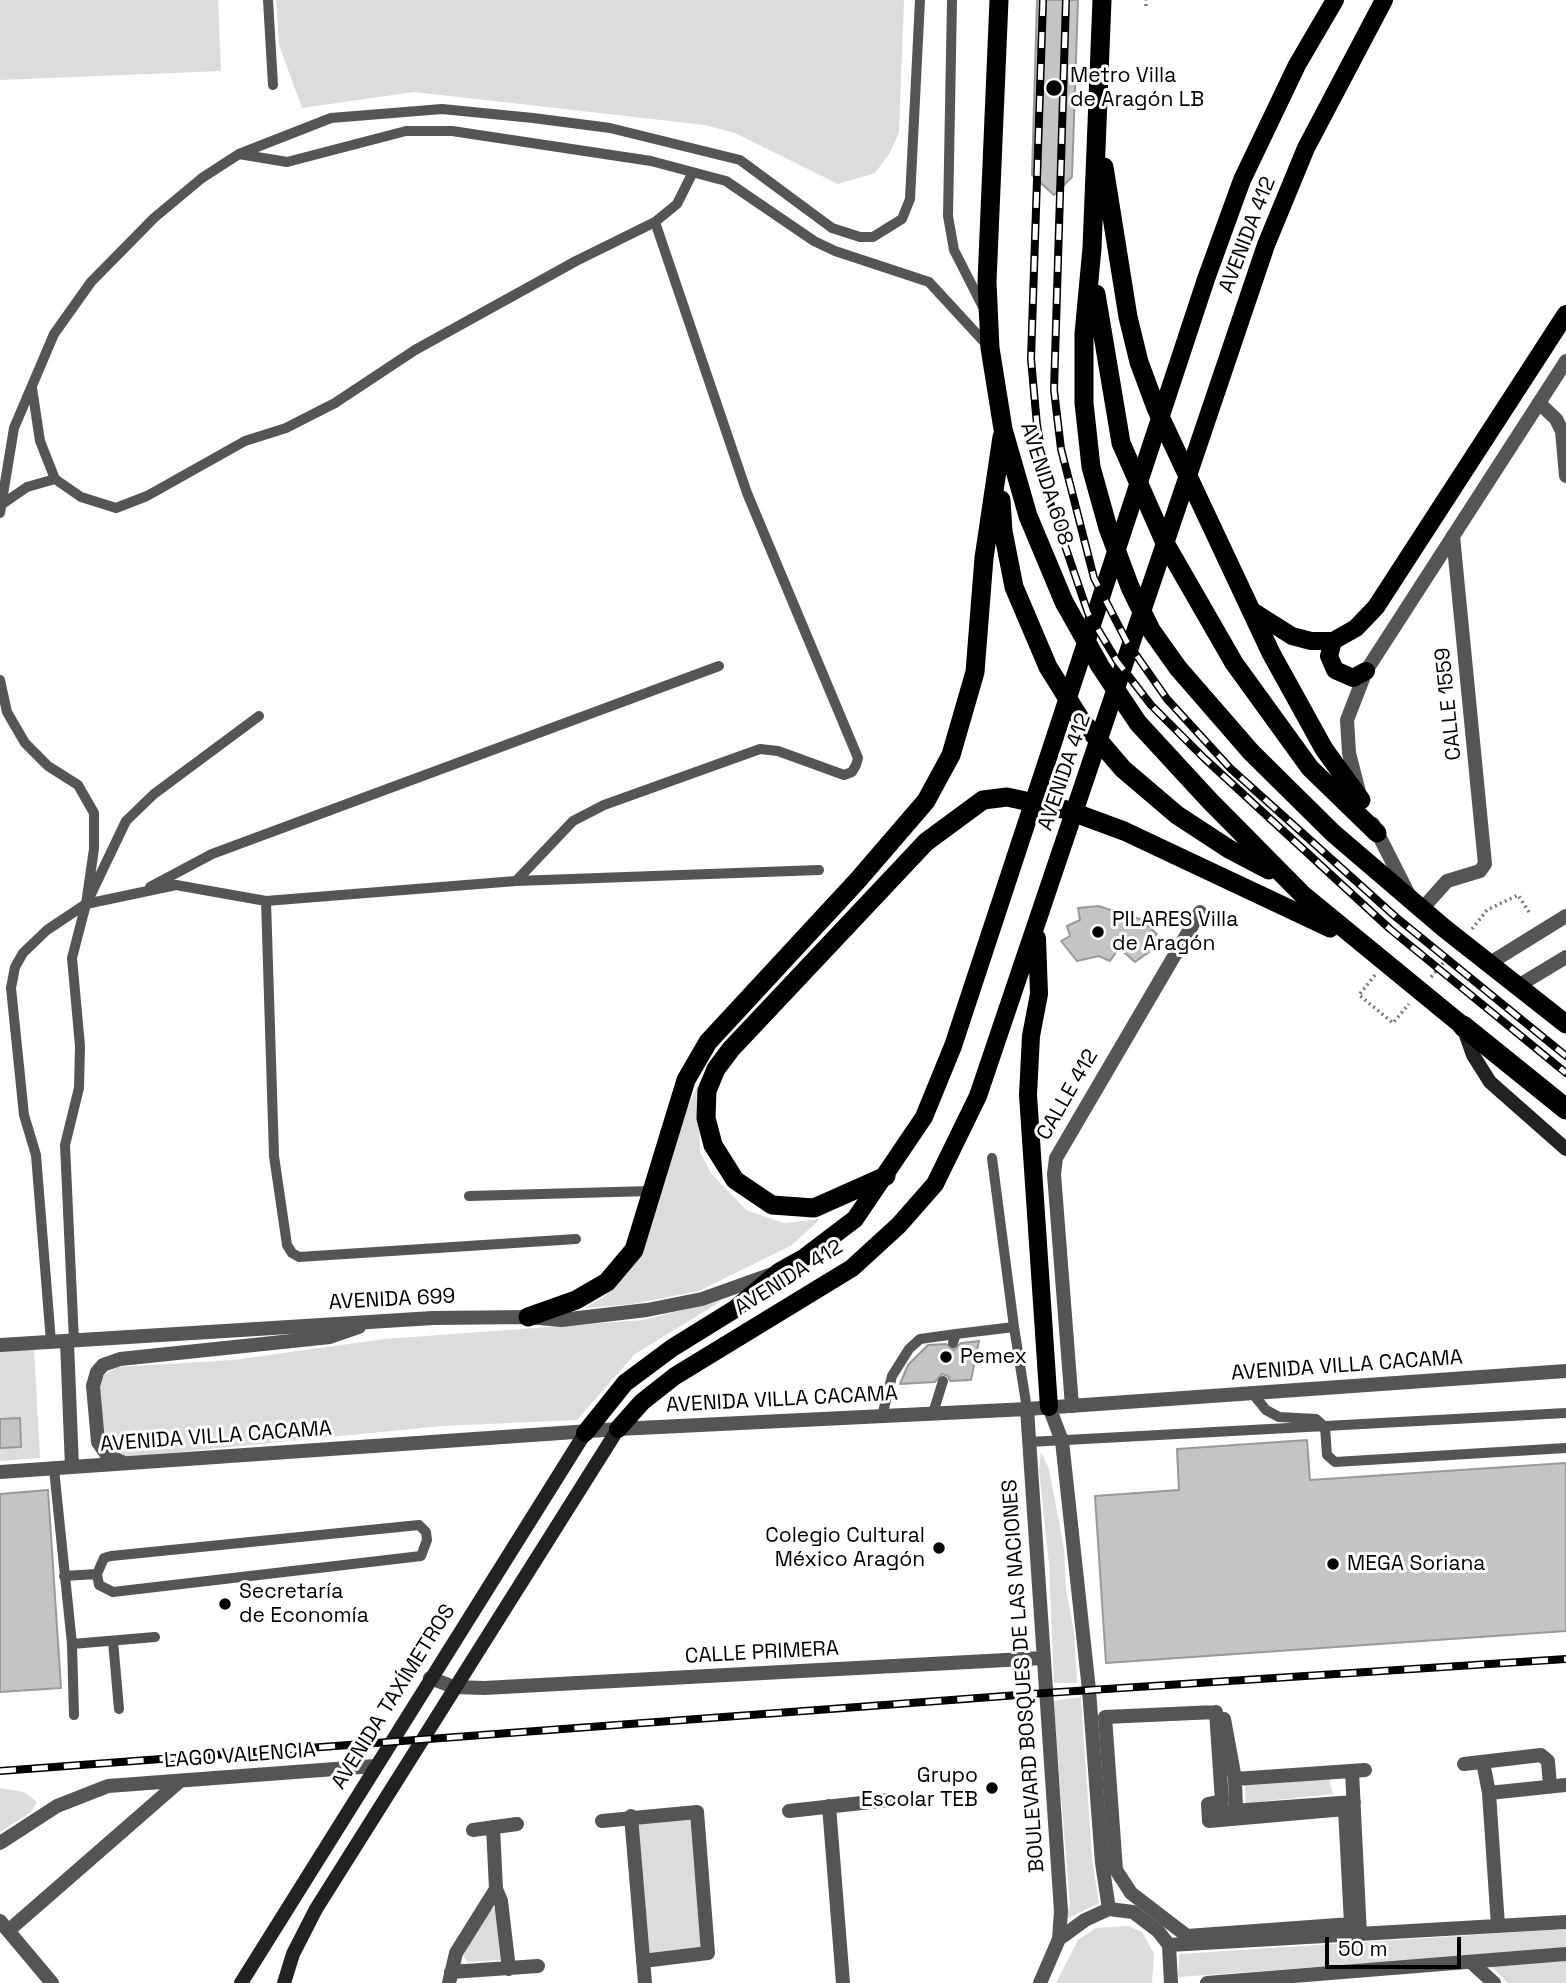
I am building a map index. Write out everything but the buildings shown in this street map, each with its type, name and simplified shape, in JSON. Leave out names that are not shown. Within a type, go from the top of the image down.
[{"type":"highway","name":"AVENIDA 608","points":[[999,0],[987,282],[988,316],[990,348],[1003,429],[1028,516],[1064,602],[1100,666],[1138,723],[1210,802],[1301,894],[1353,939]]},
{"type":"highway","points":[[1102,0],[1092,248],[1084,334],[1084,403],[1091,467],[1108,528],[1130,587],[1151,630],[1178,668],[1251,752],[1333,833],[1566,1024]]},
{"type":"highway","points":[[1097,128],[1139,362],[1156,408],[1271,653],[1324,749],[1361,800]]},
{"type":"highway","points":[[1092,248],[1100,327],[1121,443],[1165,543],[1234,663],[1310,768],[1377,833]]},
{"type":"highway","points":[[1003,429],[1003,531],[1014,587],[1048,667],[1081,720],[1123,769],[1177,815],[1228,849],[1286,878]]},
{"type":"highway","points":[[528,1317],[576,1300],[607,1282],[634,1250],[686,1080],[708,1042],[859,880],[926,801],[951,755],[975,672],[984,558],[1003,429]]},
{"type":"highway","points":[[886,1175],[814,1208],[772,1205],[735,1180],[713,1144],[706,1118],[707,1091],[716,1069],[731,1049],[908,860],[961,813],[982,800],[1007,797],[1067,810],[1124,831],[1353,939],[1566,1109]]},
{"type":"main road","name":"AVENIDA 412","points":[[585,1433],[625,1383],[672,1348],[735,1309],[780,1271],[805,1257],[855,1219],[924,1117],[953,1046],[1206,279],[1242,180],[1297,65],[1335,0]]},
{"type":"main road","name":"AVENIDA 412","points":[[618,1429],[642,1402],[675,1376],[852,1268],[899,1225],[935,1184],[978,1096],[1266,245],[1306,148],[1384,0]]},
{"type":"main road","points":[[1254,612],[1292,636],[1333,642],[1356,628],[1376,607],[1566,313]]},
{"type":"main road","points":[[1333,642],[1329,656],[1335,670],[1353,678],[1366,671]]},
{"type":"main road","points":[[1037,927],[1039,994],[1031,1036],[1028,1096],[1049,1407]]},
{"type":"main road","points":[[1462,1026],[1474,1055],[1490,1082],[1566,1149]]},
{"type":"main road","points":[[284,1983],[293,1954],[316,1909],[618,1429]]},
{"type":"main road","name":"AVENIDA TAXÍMETROS","points":[[241,1983],[585,1433]]},
{"type":"street","points":[[1418,905],[1361,800],[1349,753],[1347,720],[1366,671],[1566,361]]},
{"type":"street","points":[[1539,403],[1556,419],[1562,431],[1566,476]]},
{"type":"street","name":"CALLE 1559","points":[[1418,905],[1447,881],[1483,868],[1486,859],[1453,536]]},
{"type":"street","name":"CALLE 412","points":[[1072,1406],[1054,1174],[1056,1158],[1200,912]]},
{"type":"street","points":[[1490,963],[1566,916]]},
{"type":"street","points":[[1518,986],[1566,957]]},
{"type":"street","name":"AVENIDA 699","points":[[0,1345],[377,1321],[528,1317],[561,1320],[647,1310],[702,1299],[780,1271]]},
{"type":"street","points":[[138,1464],[122,1462],[107,1455],[98,1443],[93,1386],[97,1372],[103,1365],[120,1359],[330,1338],[377,1321]]},
{"type":"street","points":[[71,1342],[72,1467]]},
{"type":"street","name":"AVENIDA VILLA CACAMA","points":[[0,1472],[618,1429],[1027,1409],[1566,1371]]},
{"type":"street","points":[[1049,1407],[1062,1441],[1089,1690],[1102,1863],[1109,1909]]},
{"type":"street","name":"BOULEVARD BOSQUES DE LAS NACIONES","points":[[1027,1409],[1061,1911],[1059,1939],[1040,1983]]},
{"type":"street","name":"CALLE PRIMERA","points":[[430,1678],[454,1687],[484,1688],[1043,1658]]},
{"type":"street","points":[[1355,1929],[1345,1809],[1209,1821],[1208,1804],[1222,1801],[1216,1712],[1105,1717],[1116,1870],[1131,1893],[1161,1919],[1187,1936],[1566,1922]]},
{"type":"street","points":[[1224,1720],[1235,1779],[1236,1810]]},
{"type":"street","points":[[1464,1764],[1545,1756],[1550,1786]]},
{"type":"street","points":[[1483,1762],[1489,1793],[1498,1926]]},
{"type":"street","name":"LAGO VALENCIA","points":[[0,1843],[57,1806],[108,1786],[376,1766]]},
{"type":"street","points":[[1235,1779],[1358,1771],[1354,1802],[1355,1929]]},
{"type":"street","points":[[52,1983],[4,1926],[180,1781]]},
{"type":"street","points":[[1489,1793],[1566,1785]]},
{"type":"street","points":[[789,1811],[890,1800]]},
{"type":"street","points":[[1219,1812],[1354,1802]]},
{"type":"street","points":[[829,1806],[842,1983]]},
{"type":"street","points":[[601,1821],[631,1816],[697,1812],[708,1952],[643,1961]]},
{"type":"street","points":[[631,1816],[645,1983]]},
{"type":"street","points":[[473,1830],[517,1824]]},
{"type":"street","points":[[493,1827],[496,1889],[501,1901],[509,1969]]},
{"type":"street","points":[[496,1889],[456,1952],[450,1978],[538,1966]]},
{"type":"street","points":[[1059,1939],[1085,1920],[1109,1909],[1133,1912],[1158,1931],[1168,1945],[1171,1983]]},
{"type":"street","points":[[1168,1945],[1355,1929]]},
{"type":"street","points":[[1207,1983],[1353,1977],[1566,1954]]},
{"type":"street","points":[[1472,1963],[1494,1983]]},
{"type":"lane","points":[[268,0],[273,85]]},
{"type":"lane","points":[[1,509],[14,428],[54,334],[91,282],[154,218],[202,178],[239,154],[331,118],[442,109],[610,128],[740,160],[832,228],[860,237],[873,237],[902,219],[910,199],[920,0]]},
{"type":"lane","points":[[952,0],[948,216],[954,250],[988,316]]},
{"type":"lane","points":[[239,154],[287,162],[406,131],[452,131],[651,160],[692,174],[726,181],[814,241],[835,251],[929,282],[990,348]]},
{"type":"lane","points":[[32,387],[40,441],[55,479],[81,497],[116,508],[147,496],[244,441],[286,428],[335,403],[415,350],[576,261],[655,222],[677,204],[692,174]]},
{"type":"lane","points":[[516,881],[573,821],[604,805],[760,749],[778,751],[844,775],[852,772],[858,758],[747,493],[655,222]]},
{"type":"lane","points":[[1,509],[27,487],[55,479]]},
{"type":"lane","points":[[143,890],[212,854],[719,666]]},
{"type":"lane","points":[[0,680],[7,712],[25,743],[48,766],[78,785],[94,813],[94,849],[86,904],[72,958],[80,1046],[79,1088],[65,1145],[71,1342]]},
{"type":"lane","points":[[86,904],[126,821],[154,794],[260,716]]},
{"type":"lane","points":[[51,1342],[36,1155],[24,1115],[11,988],[15,967],[23,953],[47,930],[86,904],[143,890],[176,886],[266,901],[516,881],[819,870]]},
{"type":"lane","points":[[266,901],[274,1156],[287,1245],[292,1253],[299,1257],[576,1239]]},
{"type":"lane","points":[[992,1158],[1027,1409]]},
{"type":"lane","points":[[469,1196],[651,1191]]},
{"type":"lane","points":[[882,1416],[892,1376],[909,1349],[920,1339],[955,1338],[1014,1327]]},
{"type":"lane","points":[[933,1413],[943,1381]]},
{"type":"lane","points":[[1253,1394],[1266,1410],[1279,1417],[1311,1417],[1325,1427],[1328,1455],[1340,1463],[1566,1448]]},
{"type":"lane","points":[[1029,1442],[1566,1413]]},
{"type":"lane","points":[[54,1469],[72,1644],[74,1715]]},
{"type":"lane","points":[[419,1525],[426,1532],[427,1540],[426,1551],[421,1556],[113,1592],[99,1586],[96,1574],[104,1558],[111,1556],[419,1525]]},
{"type":"lane","points":[[64,1576],[96,1574]]},
{"type":"lane","points":[[72,1644],[155,1637]]},
{"type":"lane","points":[[113,1641],[119,1709]]},
{"type":"path","points":[[1470,931],[1488,910],[1518,895],[1531,915]]},
{"type":"path","points":[[1428,982],[1453,951]]},
{"type":"path","points":[[1385,963],[1359,995],[1393,1023],[1410,1002]]},
{"type":"shaded area","points":[[0,0],[218,0],[221,71],[0,80]]},
{"type":"shaded area","points":[[276,0],[904,0],[899,133],[889,154],[875,173],[838,184],[735,133],[705,125],[414,92],[302,108],[279,45]]},
{"type":"shaded area","points":[[707,1066],[699,1107],[700,1152],[711,1173],[746,1210],[784,1223],[820,1219],[792,1245],[699,1291],[633,1304],[585,1308],[605,1296],[642,1254],[687,1108]]},
{"type":"shaded area","points":[[723,1300],[635,1354],[577,1420],[442,1426],[118,1458],[106,1452],[98,1386],[104,1375],[118,1367],[233,1360],[385,1339],[643,1320]]},
{"type":"shaded area","points":[[34,1348],[40,1458],[0,1461],[0,1351]]},
{"type":"shaded area","points":[[1041,1452],[1049,1469],[1064,1549],[1077,1683],[1054,1683],[1049,1564],[1039,1470]]},
{"type":"shaded area","points":[[1081,1697],[1092,1859],[1099,1903],[1066,1919],[1070,1904],[1053,1701]]},
{"type":"shaded area","points":[[1329,1778],[1333,1794],[1246,1803],[1245,1785]]},
{"type":"shaded area","points":[[0,1788],[24,1792],[37,1802],[31,1812],[0,1832]]},
{"type":"shaded area","points":[[693,1813],[704,1950],[645,1955],[634,1818]]},
{"type":"shaded area","points":[[497,1907],[502,1960],[468,1962],[464,1957],[465,1949],[489,1910]]},
{"type":"shaded area","points":[[1128,1926],[1142,1932],[1154,1954],[1152,1983],[1056,1983],[1078,1940],[1096,1928]]},
{"type":"shaded area","points":[[1566,1929],[1566,1949],[1178,1977],[1179,1954]]},
{"type":"shaded area","points":[[1566,1961],[1566,1983],[1508,1983],[1491,1966]]},
{"type":"railway","points":[[1043,0],[1031,359],[1037,425],[1050,502],[1088,613],[1117,661],[1151,705],[1204,758],[1390,929],[1566,1073]]},
{"type":"railway","points":[[1066,0],[1054,390],[1061,449],[1094,578],[1127,642],[1167,699],[1230,768],[1397,918],[1566,1056]]},
{"type":"railway","points":[[0,1771],[1045,1693],[1566,1659]]},
{"type":"place","name":"Metro Villa de Aragón LB","points":[[1054,88]]},
{"type":"place","name":"PILARES Villa de Aragón","points":[[1098,932]]},
{"type":"place","name":"Pemex","points":[[946,1357]]},
{"type":"place","name":"Colegio Cultural México Aragón","points":[[939,1548]]},
{"type":"place","name":"MEGA Soriana","points":[[1333,1564]]},
{"type":"place","name":"Secretaría de Economía","points":[[225,1604]]},
{"type":"place","name":"Grupo Escolar TEB","points":[[992,1788]]}]
